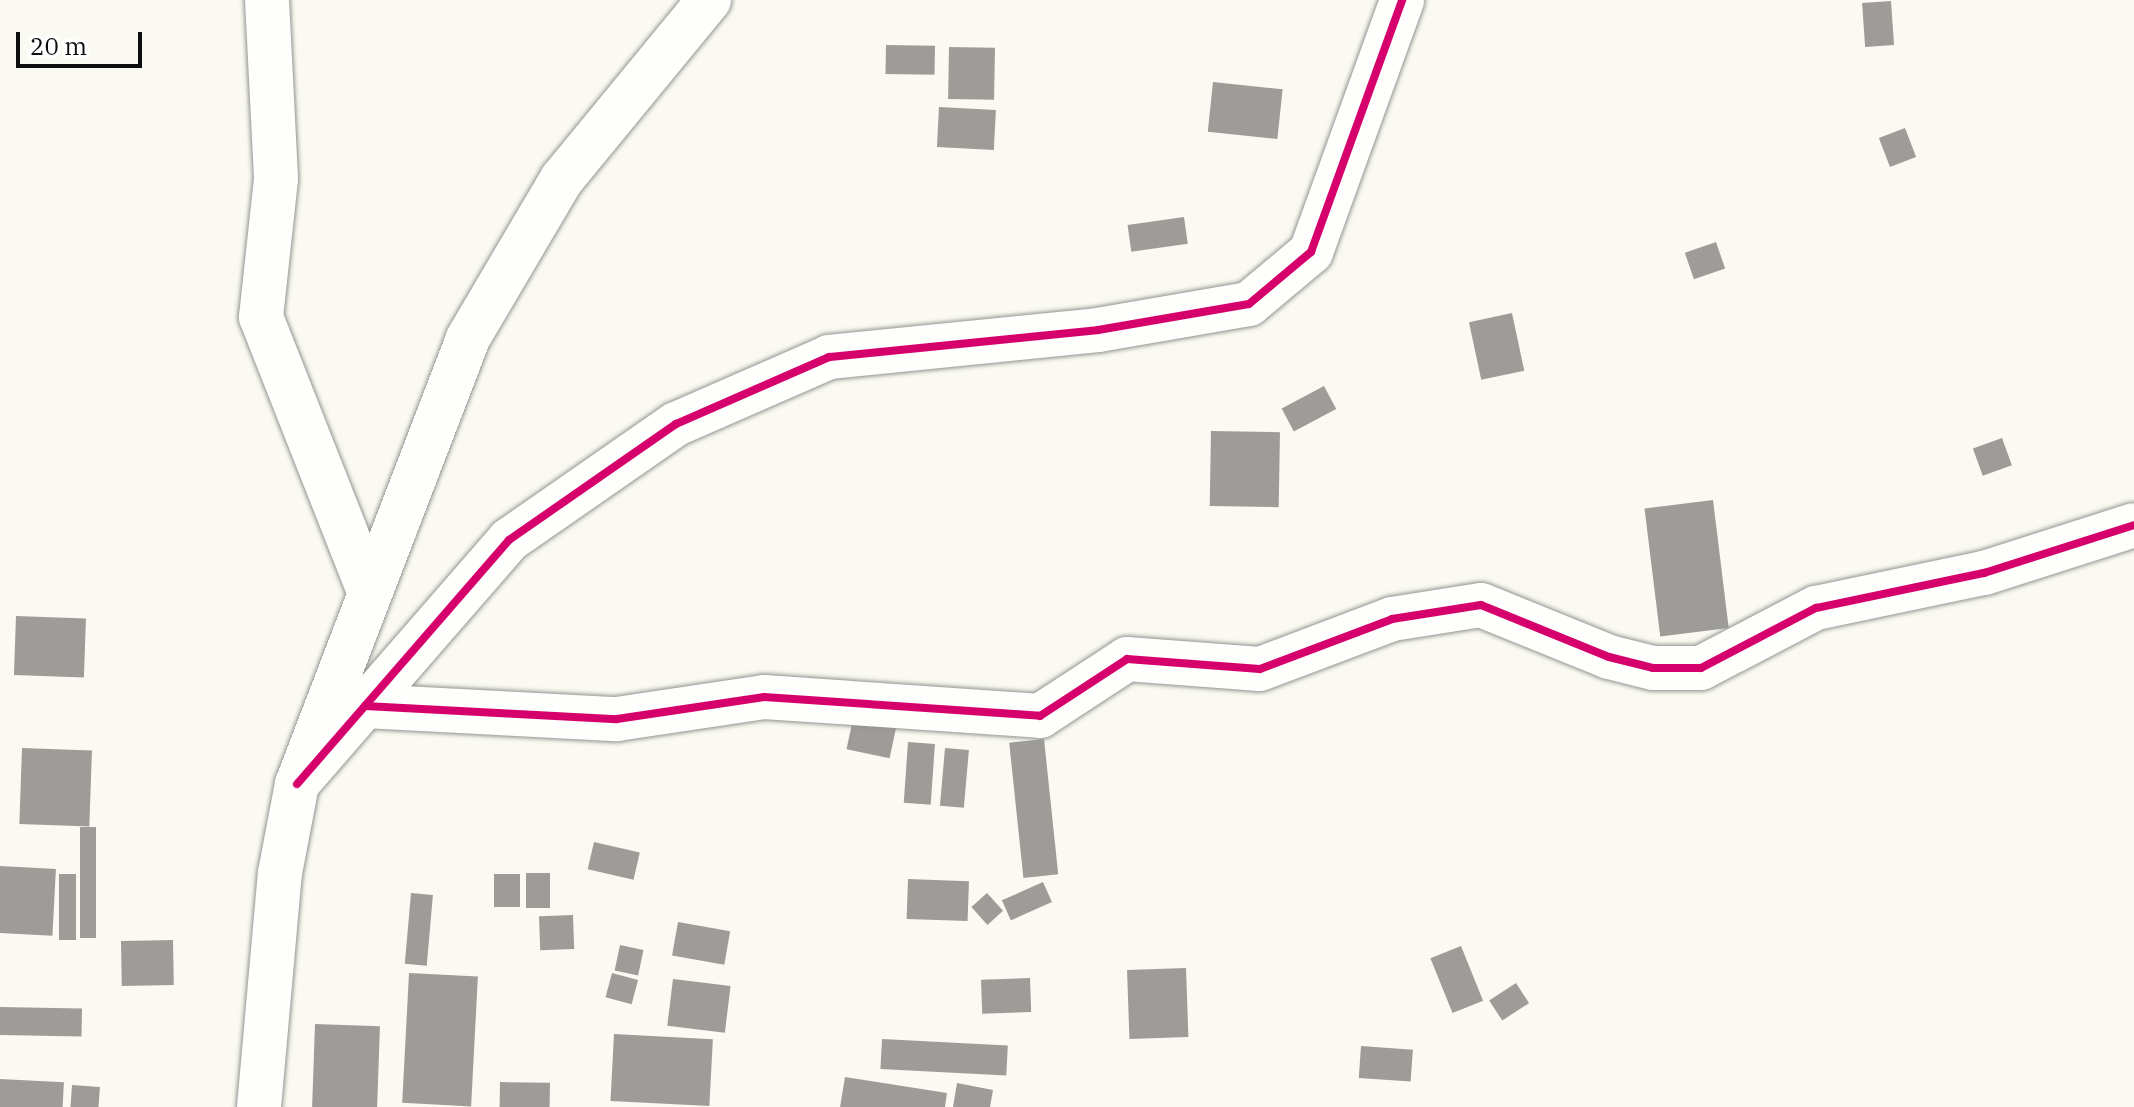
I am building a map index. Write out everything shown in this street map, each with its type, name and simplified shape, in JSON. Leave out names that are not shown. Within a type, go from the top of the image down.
[{"type":"street","points":[[267,0],[276,179],[261,317],[368,588]]},
{"type":"street","points":[[259,1107],[280,873],[297,784],[368,588],[467,340],[562,179],[709,0]]},
{"type":"street","points":[[297,784],[509,540],[676,424],[829,357],[1098,330],[1249,304],[1311,252],[1402,0]]},
{"type":"street","points":[[365,706],[617,719],[764,697],[1040,716],[1127,659],[1260,669],[1392,619],[1481,605],[1609,657],[1653,668],[1701,668],[1816,608],[1984,573],[2134,525]]},
{"type":"building","points":[[1891,1],[1894,45],[1865,47],[1862,3]]},
{"type":"building","points":[[886,45],[935,46],[934,75],[885,74]]},
{"type":"building","points":[[949,47],[995,48],[994,100],[948,99]]},
{"type":"building","points":[[1213,82],[1283,89],[1277,139],[1208,132]]},
{"type":"building","points":[[939,107],[996,110],[994,150],[937,147]]},
{"type":"building","points":[[1905,128],[1916,157],[1890,167],[1879,138]]},
{"type":"building","points":[[1184,217],[1188,244],[1131,252],[1128,225]]},
{"type":"building","points":[[1716,242],[1725,268],[1694,279],[1685,253]]},
{"type":"building","points":[[1512,313],[1524,371],[1481,380],[1469,322]]},
{"type":"building","points":[[1324,386],[1336,409],[1294,431],[1282,409]]},
{"type":"building","points":[[1211,431],[1280,432],[1279,507],[1210,506]]},
{"type":"building","points":[[2002,438],[2012,465],[1983,476],[1973,449]]},
{"type":"building","points":[[1713,500],[1729,628],[1660,636],[1645,508]]},
{"type":"building","points":[[16,616],[86,618],[84,677],[14,675]]},
{"type":"building","points":[[854,714],[897,723],[890,758],[847,749]]},
{"type":"building","points":[[1044,739],[1058,874],[1023,878],[1009,743]]},
{"type":"building","points":[[908,742],[935,744],[931,805],[904,803]]},
{"type":"building","points":[[22,748],[92,750],[89,826],[19,824]]},
{"type":"building","points":[[945,748],[969,750],[964,808],[940,806]]},
{"type":"building","points":[[80,827],[96,827],[96,938],[80,938]]},
{"type":"building","points":[[594,842],[640,853],[633,880],[588,869]]},
{"type":"building","points":[[0,866],[56,869],[52,936],[0,933]]},
{"type":"building","points":[[526,873],[550,873],[550,908],[526,908]]},
{"type":"building","points":[[59,874],[76,874],[76,940],[59,940]]},
{"type":"building","points":[[494,874],[520,874],[520,907],[494,907]]},
{"type":"building","points":[[908,879],[969,881],[968,921],[907,919]]},
{"type":"building","points":[[1043,882],[1052,902],[1011,920],[1002,900]]},
{"type":"building","points":[[411,893],[433,895],[427,966],[405,964]]},
{"type":"building","points":[[987,893],[1003,911],[987,925],[971,907]]},
{"type":"building","points":[[573,915],[574,949],[540,950],[539,916]]},
{"type":"building","points":[[678,922],[730,931],[724,965],[672,955]]},
{"type":"building","points":[[173,940],[174,985],[122,986],[121,941]]},
{"type":"building","points":[[620,945],[643,950],[638,975],[615,970]]},
{"type":"building","points":[[1461,946],[1483,1001],[1453,1013],[1430,958]]},
{"type":"building","points":[[1186,968],[1188,1037],[1129,1039],[1127,970]]},
{"type":"building","points":[[409,973],[478,977],[471,1106],[402,1103]]},
{"type":"building","points":[[612,973],[638,980],[632,1004],[606,997]]},
{"type":"building","points":[[1030,978],[1031,1012],[982,1014],[981,980]]},
{"type":"building","points":[[673,979],[731,986],[725,1033],[667,1026]]},
{"type":"building","points":[[1516,983],[1529,1003],[1502,1021],[1489,1000]]},
{"type":"building","points":[[0,1007],[82,1008],[81,1036],[0,1035]]},
{"type":"building","points":[[315,1024],[380,1026],[377,1107],[312,1107]]},
{"type":"building","points":[[614,1034],[713,1039],[709,1106],[610,1101]]},
{"type":"building","points":[[882,1039],[1008,1046],[1006,1076],[880,1069]]},
{"type":"building","points":[[1361,1046],[1413,1050],[1411,1082],[1359,1078]]},
{"type":"building","points":[[845,1077],[947,1093],[945,1107],[840,1107]]},
{"type":"building","points":[[0,1079],[64,1082],[63,1107],[0,1107]]},
{"type":"building","points":[[500,1082],[550,1083],[550,1107],[500,1107]]},
{"type":"building","points":[[957,1083],[993,1090],[990,1107],[953,1107]]},
{"type":"building","points":[[72,1085],[100,1087],[99,1107],[70,1107]]},
{"type":"cycle path","points":[[297,784],[509,540],[676,424],[829,357],[1098,330],[1249,304],[1311,252],[1402,0]]},
{"type":"cycle path","points":[[365,706],[617,719],[764,697],[1040,716],[1127,659],[1260,669],[1392,619],[1481,605],[1609,657],[1653,668],[1701,668],[1816,608],[1984,573],[2134,525]]}]
